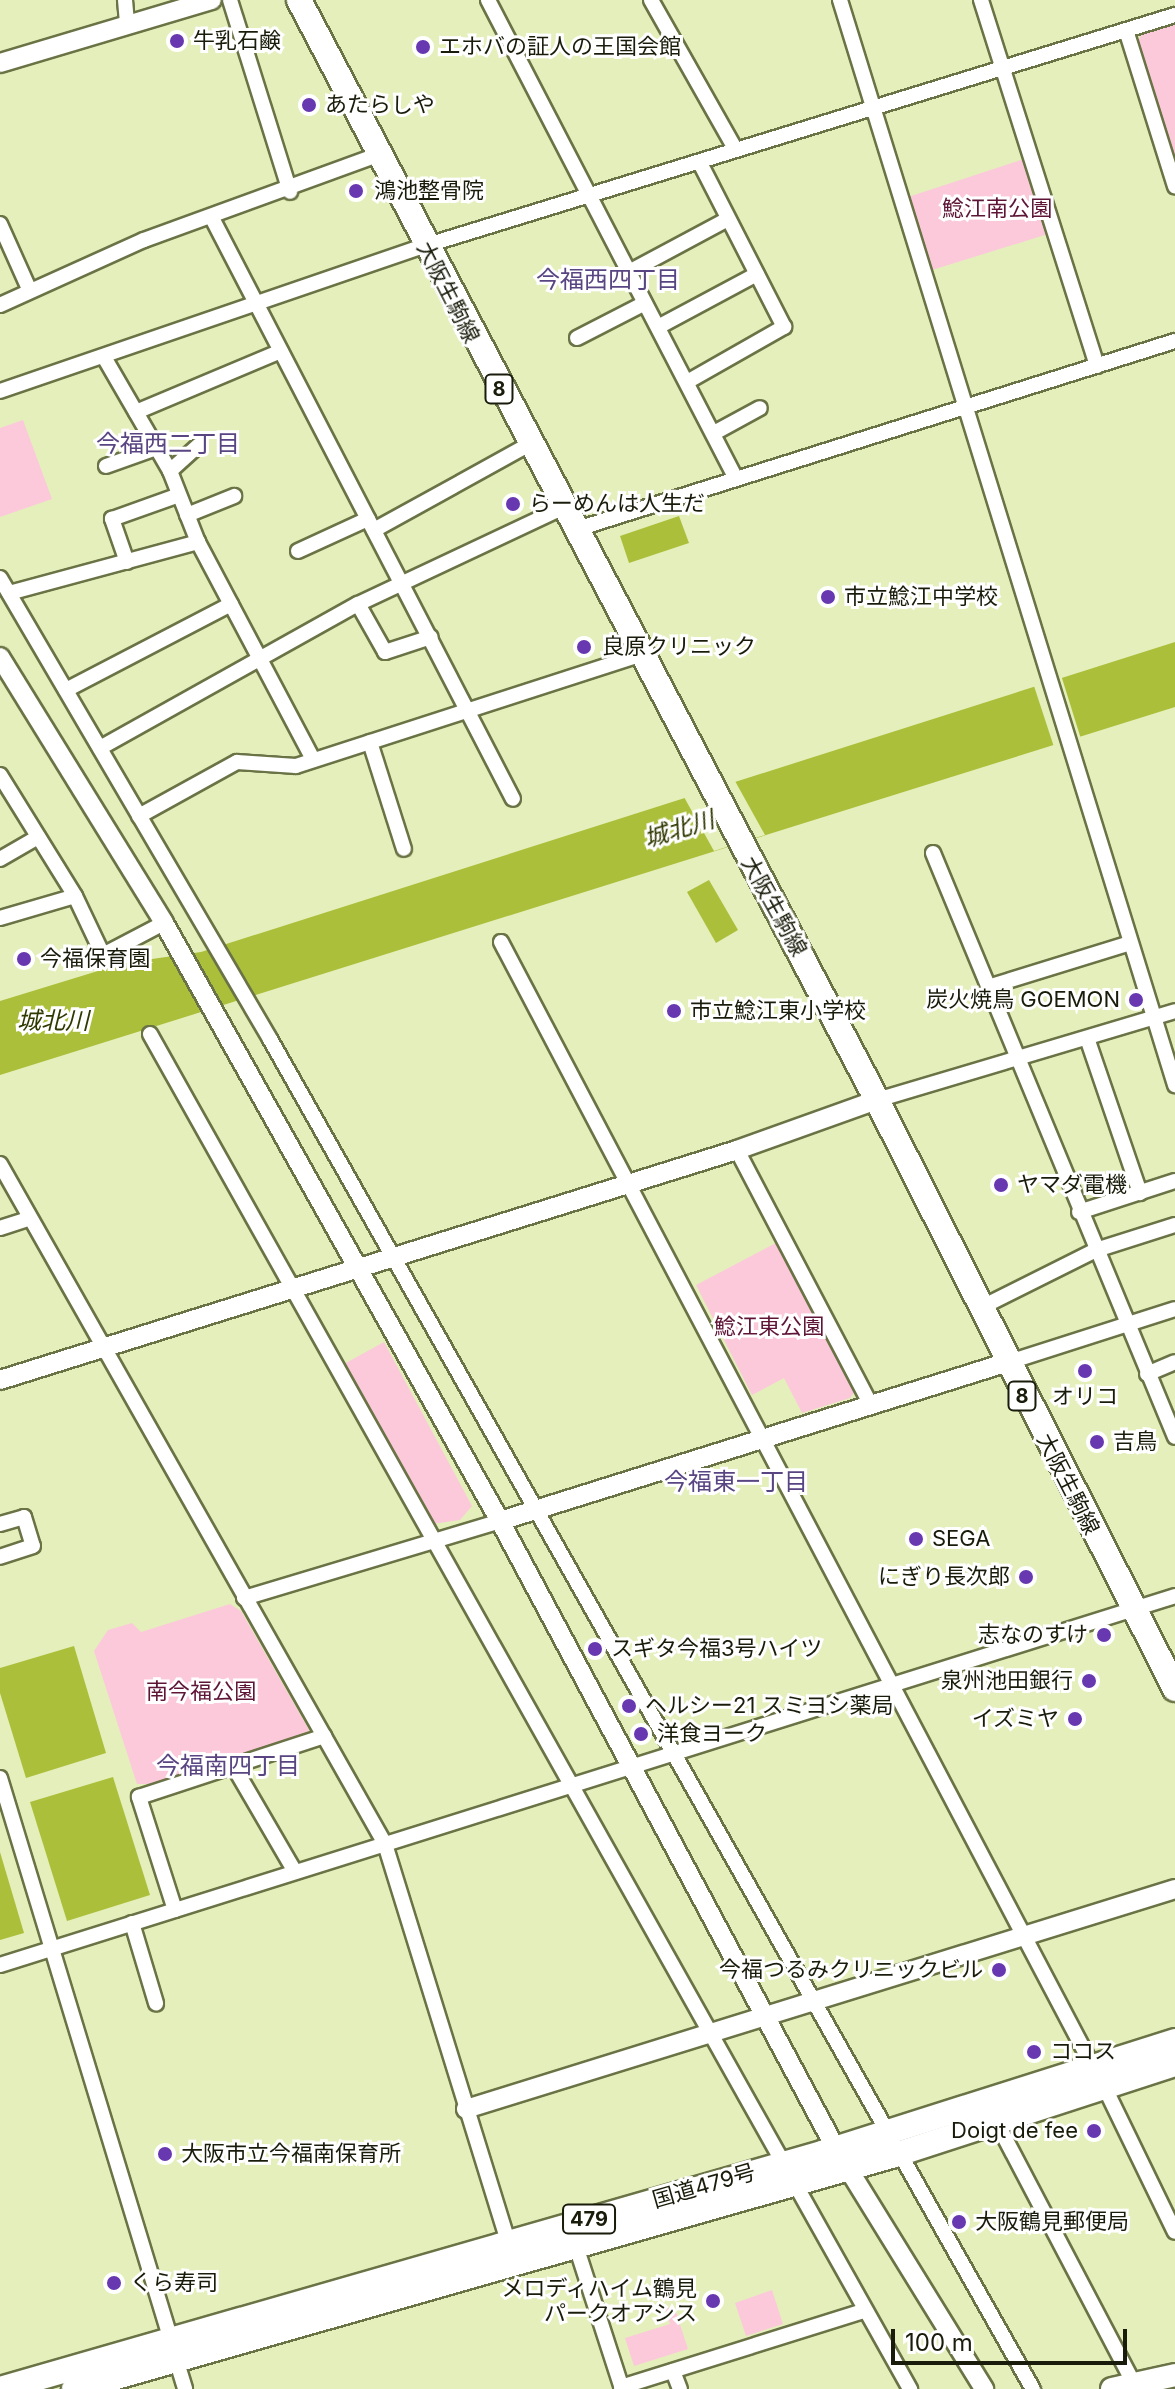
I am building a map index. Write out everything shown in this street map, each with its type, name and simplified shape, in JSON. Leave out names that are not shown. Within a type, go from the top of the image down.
[{"type":"main road","name":"大阪生駒線","points":[[299,0],[528,445],[877,1100],[1005,1363],[1175,1689]]},
{"type":"main road","name":"国道479号","points":[[890,2144],[996,2121],[1175,2041]]},
{"type":"main road","name":"国道479号","points":[[0,2389],[174,2350],[786,2175],[1098,2076],[1175,2064]]},
{"type":"main road","name":"国道479号","points":[[74,2389],[174,2350],[508,2242],[572,2236]]},
{"type":"main road","points":[[1123,2386],[1175,2375]]},
{"type":"street","points":[[125,0],[127,24]]},
{"type":"street","points":[[0,63],[212,0]]},
{"type":"street","points":[[230,0],[290,192]]},
{"type":"street","points":[[488,0],[735,477]]},
{"type":"street","points":[[651,0],[675,53],[736,150]]},
{"type":"street","points":[[840,0],[962,406],[1175,1085]]},
{"type":"street","points":[[981,0],[1097,366]]},
{"type":"street","points":[[0,391],[424,246],[1175,15]]},
{"type":"street","points":[[1126,30],[1175,186]]},
{"type":"street","points":[[0,305],[212,218],[290,192],[378,155]]},
{"type":"street","points":[[687,382],[784,327],[700,163]]},
{"type":"street","points":[[212,218],[513,799]]},
{"type":"street","points":[[629,272],[728,219]]},
{"type":"street","points":[[0,224],[30,291]]},
{"type":"street","points":[[658,327],[757,274]]},
{"type":"street","points":[[577,338],[645,303]]},
{"type":"street","points":[[573,530],[1175,341]]},
{"type":"street","points":[[136,412],[281,351]]},
{"type":"street","points":[[104,357],[170,471],[198,542],[313,759]]},
{"type":"street","points":[[714,433],[760,408]]},
{"type":"street","points":[[170,471],[199,445]]},
{"type":"street","points":[[298,551],[371,524],[528,445]]},
{"type":"street","points":[[106,466],[156,448]]},
{"type":"street","points":[[127,562],[112,519],[179,495]]},
{"type":"street","points":[[187,515],[234,496]]},
{"type":"street","points":[[100,748],[261,661],[358,604],[562,508]]},
{"type":"street","points":[[9,593],[198,542]]},
{"type":"street","points":[[0,578],[255,1014],[532,1511],[815,2002],[890,2144],[1033,2389]]},
{"type":"street","points":[[66,690],[231,604]]},
{"type":"street","points":[[358,604],[385,652],[431,637]]},
{"type":"street","points":[[139,816],[237,762],[296,766],[640,655]]},
{"type":"street","points":[[0,657],[164,923],[500,1521],[843,2158],[984,2389]]},
{"type":"street","points":[[370,742],[404,849]]},
{"type":"street","points":[[0,775],[75,896],[103,955],[164,923]]},
{"type":"street","points":[[0,859],[38,837]]},
{"type":"street","points":[[933,853],[1079,1212],[1175,1437]]},
{"type":"street","points":[[0,918],[75,896]]},
{"type":"street","points":[[501,942],[1098,2076],[1175,2232]]},
{"type":"street","points":[[988,987],[1130,943]]},
{"type":"street","points":[[0,1380],[737,1150],[877,1100],[1175,1011]]},
{"type":"street","points":[[150,1034],[706,2036],[910,2389]]},
{"type":"street","points":[[1087,1038],[1140,1193]]},
{"type":"street","points":[[737,1150],[871,1405]]},
{"type":"street","points":[[0,1164],[100,1348],[385,1844],[508,2242]]},
{"type":"street","points":[[1079,1212],[1175,1181]]},
{"type":"street","points":[[0,1228],[28,1219]]},
{"type":"street","points":[[978,1309],[1096,1250],[1175,1225]]},
{"type":"street","points":[[244,1598],[434,1542],[1175,1309]]},
{"type":"street","points":[[1147,1374],[1175,1362]]},
{"type":"street","points":[[0,1524],[24,1517],[33,1546],[0,1557]]},
{"type":"street","points":[[0,1965],[1175,1596]]},
{"type":"street","points":[[175,1910],[139,1797],[324,1736]]},
{"type":"street","points":[[234,1767],[295,1872]]},
{"type":"street","points":[[0,1778],[54,1948],[185,2389]]},
{"type":"street","points":[[466,2109],[1175,1889]]},
{"type":"street","points":[[132,1923],[156,2003]]},
{"type":"street","points":[[996,2121],[1123,2386]]},
{"type":"street","points":[[572,2236],[622,2388],[863,2311]]},
{"type":"street","points":[[673,2371],[680,2389]]},
{"type":"green space","points":[[1175,21],[1175,165],[1136,44],[1144,31]]},
{"type":"green space","name":"鯰江南公園","points":[[1024,159],[1048,234],[932,270],[908,197]]},
{"type":"green space","points":[[23,420],[52,499],[0,517],[0,428]]},
{"type":"green space","name":"鯰江東公園","points":[[776,1243],[856,1390],[850,1398],[802,1413],[784,1378],[752,1395],[696,1285]]},
{"type":"green space","points":[[384,1342],[472,1506],[460,1520],[432,1524],[344,1364]]},
{"type":"green space","name":"南今福公園","points":[[230,1604],[241,1611],[309,1730],[302,1739],[155,1784],[137,1784],[94,1651],[108,1630],[132,1623],[141,1632]]},
{"type":"green space","points":[[772,2290],[783,2324],[746,2336],[735,2303]]},
{"type":"green space","points":[[674,2306],[688,2349],[634,2366],[625,2338],[670,2324],[665,2309]]},
{"type":"water","points":[[679,516],[689,543],[629,563],[620,536]]},
{"type":"water","name":"城北川","points":[[1175,642],[1175,707],[0,1075],[0,1001],[124,963],[201,952]]},
{"type":"water","points":[[709,880],[738,930],[716,943],[687,892]]},
{"type":"water","points":[[74,1646],[106,1753],[26,1778],[0,1693],[0,1668]]},
{"type":"water","points":[[113,1777],[150,1895],[67,1921],[30,1802]]},
{"type":"water","points":[[0,1852],[24,1933],[0,1940]]},
{"type":"pier","points":[[1061,675],[1081,739],[1054,747],[1033,683]]},
{"type":"pier","points":[[735,781],[765,835],[714,851],[684,797]]},
{"type":"place","name":"牛乳石鹸","points":[[177,41]]},
{"type":"place","name":"エホバの証人の王国会館","points":[[423,47]]},
{"type":"place","name":"あたらしや","points":[[309,105]]},
{"type":"place","name":"鴻池整骨院","points":[[356,191]]},
{"type":"place","name":"らーめんは人生だ","points":[[513,504]]},
{"type":"place","name":"市立鯰江中学校","points":[[828,597]]},
{"type":"place","name":"良原クリニック","points":[[584,647]]},
{"type":"place","name":"今福保育園","points":[[24,959]]},
{"type":"place","name":"炭火焼鳥 GOEMON","points":[[1136,1000]]},
{"type":"place","name":"市立鯰江東小学校","points":[[674,1011]]},
{"type":"place","name":"ヤマダ電機","points":[[1001,1185]]},
{"type":"place","name":"オリコ","points":[[1085,1371]]},
{"type":"place","name":"吉鳥","points":[[1097,1442]]},
{"type":"place","name":"SEGA","points":[[916,1539]]},
{"type":"place","name":"にぎり長次郎","points":[[1026,1577]]},
{"type":"place","name":"志なのすけ","points":[[1104,1635]]},
{"type":"place","name":"スギタ今福3号ハイツ","points":[[595,1649]]},
{"type":"place","name":"泉州池田銀行","points":[[1089,1681]]},
{"type":"place","name":"ヘルシー21 スミヨシ薬局","points":[[629,1706]]},
{"type":"place","name":"イズミヤ","points":[[1075,1719]]},
{"type":"place","name":"洋食ヨーク","points":[[641,1734]]},
{"type":"place","name":"今福つるみクリニックビル","points":[[999,1970]]},
{"type":"place","name":"ココス","points":[[1034,2052]]},
{"type":"place","name":"Doigt de fee","points":[[1094,2131]]},
{"type":"place","name":"大阪市立今福南保育所","points":[[165,2154]]},
{"type":"place","name":"大阪鶴見郵便局","points":[[959,2222]]},
{"type":"place","name":"くら寿司","points":[[114,2283]]},
{"type":"place","name":"メロディハイム鶴見 パークオアシス","points":[[713,2301]]},
{"type":"district","name":"今福西四丁目","points":[[608,280]]},
{"type":"district","name":"今福西二丁目","points":[[168,444]]},
{"type":"district","name":"今福東一丁目","points":[[736,1482]]},
{"type":"district","name":"今福南四丁目","points":[[228,1766]]}]
